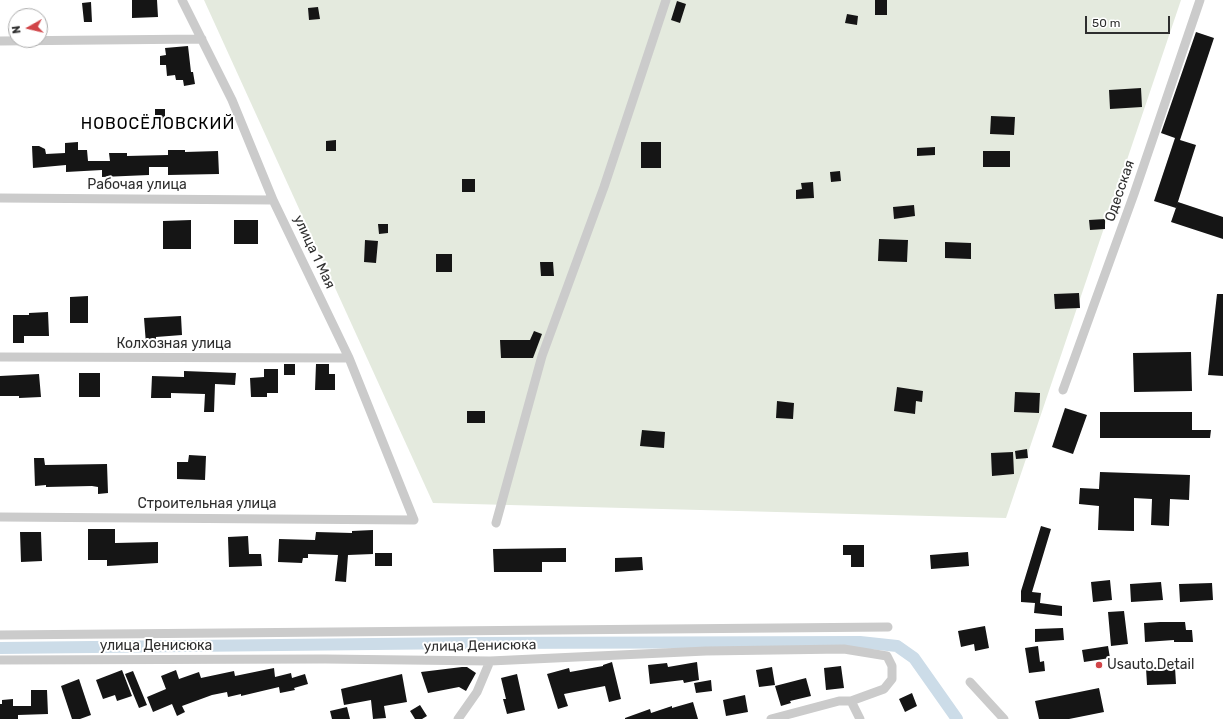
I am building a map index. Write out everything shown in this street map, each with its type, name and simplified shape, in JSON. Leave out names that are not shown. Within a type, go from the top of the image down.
[{"type":"street","name":"улица 1 Мая","points":[[182,0],[232,100],[273,200],[348,358],[414,520]]},
{"type":"street","points":[[496,524],[542,356],[604,187],[666,0]]},
{"type":"street","name":"Одесская","points":[[1063,390],[1134,194],[1200,0]]},
{"type":"street","points":[[0,41],[202,39]]},
{"type":"street","name":"Рабочая улица","points":[[0,198],[273,200]]},
{"type":"street","name":"Колхозная улица","points":[[0,357],[348,358]]},
{"type":"street","name":"Строительная улица","points":[[0,517],[414,520]]},
{"type":"street","points":[[0,635],[888,627]]},
{"type":"street","name":"улица Денисюка","points":[[0,660],[325,659],[490,661],[706,651],[844,649],[887,656],[892,666],[892,679],[884,689],[851,701]]},
{"type":"street","points":[[458,719],[476,692],[490,661]]},
{"type":"street","points":[[970,682],[1004,719]]},
{"type":"street","points":[[771,719],[838,701],[851,701],[860,719]]},
{"type":"shaded area","points":[[204,0],[1181,0],[1006,518],[433,503]]},
{"type":"building","points":[[132,0],[157,0],[158,17],[132,18]]},
{"type":"building","points":[[875,0],[887,0],[887,15],[875,15]]},
{"type":"building","points":[[677,1],[686,4],[680,23],[671,20]]},
{"type":"building","points":[[91,2],[92,22],[84,22],[82,3]]},
{"type":"building","points":[[318,7],[320,19],[309,20],[308,8]]},
{"type":"building","points":[[847,14],[858,16],[857,25],[845,23]]},
{"type":"building","points":[[1196,32],[1214,38],[1180,140],[1196,145],[1176,208],[1154,201],[1175,138],[1161,133]]},
{"type":"building","points":[[188,46],[191,72],[193,72],[195,84],[184,86],[183,80],[176,80],[175,75],[167,76],[166,65],[160,65],[160,56],[166,55],[165,48]]},
{"type":"building","points":[[1141,88],[1142,107],[1110,109],[1109,90]]},
{"type":"building","points":[[155,109],[165,109],[165,125],[155,125]]},
{"type":"building","points":[[991,116],[1015,117],[1014,135],[990,134]]},
{"type":"building","points":[[336,140],[336,151],[326,151],[326,141]]},
{"type":"building","points":[[78,142],[78,150],[87,150],[88,161],[110,161],[109,153],[127,153],[127,156],[168,155],[168,150],[185,150],[185,152],[218,151],[219,174],[168,175],[168,167],[149,167],[149,175],[102,177],[102,170],[66,172],[66,165],[33,168],[32,146],[39,146],[45,149],[46,154],[65,153],[65,143]]},
{"type":"building","points":[[641,142],[661,142],[661,168],[641,168]]},
{"type":"building","points":[[935,147],[935,155],[917,156],[917,148]]},
{"type":"building","points":[[983,151],[1010,151],[1010,167],[983,167]]},
{"type":"building","points":[[840,171],[841,181],[831,182],[830,172]]},
{"type":"building","points":[[462,179],[475,179],[475,192],[462,192]]},
{"type":"building","points":[[813,182],[814,198],[796,199],[796,190],[802,189],[801,183]]},
{"type":"building","points":[[1178,202],[1223,217],[1223,239],[1171,222]]},
{"type":"building","points":[[914,205],[915,216],[894,219],[893,207]]},
{"type":"building","points":[[1105,219],[1105,229],[1090,230],[1089,220]]},
{"type":"building","points":[[191,220],[191,249],[163,249],[163,221]]},
{"type":"building","points":[[234,220],[258,220],[258,244],[234,244]]},
{"type":"building","points":[[378,224],[388,224],[388,233],[379,234]]},
{"type":"building","points":[[879,239],[908,240],[907,262],[878,261]]},
{"type":"building","points":[[365,240],[378,241],[376,263],[364,262]]},
{"type":"building","points":[[945,242],[971,243],[971,259],[945,258]]},
{"type":"building","points":[[436,254],[452,254],[452,272],[436,272]]},
{"type":"building","points":[[540,262],[553,262],[554,276],[541,276]]},
{"type":"building","points":[[1079,293],[1080,308],[1055,309],[1054,294]]},
{"type":"building","points":[[1217,294],[1223,294],[1223,376],[1208,375]]},
{"type":"building","points":[[88,296],[88,323],[70,323],[70,297]]},
{"type":"building","points":[[48,312],[49,336],[24,336],[24,343],[13,343],[13,315],[29,315],[29,313]]},
{"type":"building","points":[[181,316],[182,335],[156,337],[156,343],[146,344],[144,318]]},
{"type":"building","points":[[534,331],[542,334],[533,358],[501,358],[500,340],[530,340]]},
{"type":"building","points":[[1191,352],[1192,391],[1134,392],[1133,353]]},
{"type":"building","points":[[284,364],[295,364],[295,375],[284,375]]},
{"type":"building","points":[[316,364],[329,364],[329,374],[335,374],[335,390],[315,390]]},
{"type":"building","points":[[264,369],[278,369],[278,393],[267,393],[267,397],[251,397],[250,378],[264,377]]},
{"type":"building","points":[[184,371],[236,373],[235,385],[215,384],[214,412],[204,412],[205,394],[171,393],[171,398],[151,398],[152,376],[184,377]]},
{"type":"building","points":[[79,373],[100,373],[100,397],[79,397]]},
{"type":"building","points":[[39,374],[41,397],[19,398],[19,396],[0,396],[0,376]]},
{"type":"building","points":[[897,387],[923,391],[922,402],[916,401],[915,414],[894,411]]},
{"type":"building","points":[[1015,392],[1040,393],[1039,413],[1014,412]]},
{"type":"building","points":[[777,401],[794,403],[793,419],[776,418]]},
{"type":"building","points":[[1065,408],[1087,415],[1073,454],[1052,447]]},
{"type":"building","points":[[467,411],[485,411],[485,423],[467,423]]},
{"type":"building","points":[[1100,412],[1192,412],[1192,430],[1211,430],[1210,438],[1100,438]]},
{"type":"building","points":[[642,430],[665,432],[664,448],[640,446]]},
{"type":"building","points":[[1027,449],[1028,458],[1016,459],[1015,451]]},
{"type":"building","points":[[1013,452],[1014,474],[992,476],[991,453]]},
{"type":"building","points":[[189,455],[206,456],[205,480],[177,479],[177,462],[188,462]]},
{"type":"building","points":[[34,458],[44,458],[45,465],[107,464],[108,493],[98,494],[98,487],[92,486],[35,486]]},
{"type":"building","points":[[1100,472],[1190,475],[1189,500],[1170,499],[1169,526],[1151,525],[1152,499],[1134,498],[1134,531],[1098,530],[1099,506],[1079,504],[1080,488],[1099,489]]},
{"type":"building","points":[[1041,526],[1051,529],[1032,592],[1041,593],[1040,603],[1062,606],[1062,616],[1034,613],[1035,603],[1021,602],[1021,591]]},
{"type":"building","points":[[88,529],[115,529],[115,543],[158,542],[158,563],[107,566],[107,560],[88,560]]},
{"type":"building","points":[[373,530],[373,554],[348,555],[346,582],[335,581],[338,555],[308,554],[308,558],[303,558],[302,563],[278,562],[279,539],[315,540],[316,532],[352,533],[352,531]]},
{"type":"building","points":[[20,532],[41,532],[42,561],[21,562]]},
{"type":"building","points":[[248,536],[249,554],[261,554],[262,566],[229,567],[228,537]]},
{"type":"building","points":[[843,545],[864,545],[864,567],[851,567],[851,555],[843,555]]},
{"type":"building","points":[[566,548],[566,562],[542,562],[542,572],[494,572],[493,549]]},
{"type":"building","points":[[968,552],[969,566],[931,569],[930,555]]},
{"type":"building","points":[[375,553],[392,553],[392,566],[375,566]]},
{"type":"building","points":[[642,557],[643,570],[615,572],[615,558]]},
{"type":"building","points":[[1110,580],[1112,600],[1093,602],[1091,582]]},
{"type":"building","points":[[1161,582],[1163,600],[1131,602],[1130,584]]},
{"type":"building","points":[[1212,583],[1213,600],[1180,602],[1179,584]]},
{"type":"building","points":[[1124,611],[1128,644],[1111,646],[1108,612]]},
{"type":"building","points":[[1185,622],[1186,630],[1192,630],[1193,642],[1174,642],[1174,640],[1145,642],[1144,623]]},
{"type":"building","points":[[985,626],[989,648],[975,651],[974,644],[961,647],[958,631]]},
{"type":"building","points":[[1063,628],[1064,640],[1035,642],[1035,629]]},
{"type":"building","points":[[1038,646],[1040,662],[1044,661],[1045,671],[1029,673],[1025,648]]},
{"type":"building","points":[[1108,646],[1110,658],[1084,662],[1082,650]]},
{"type":"building","points":[[612,662],[621,699],[609,702],[605,686],[564,694],[568,706],[558,709],[547,674],[569,668],[570,672],[603,666]]},
{"type":"building","points":[[697,662],[699,680],[684,683],[683,680],[650,684],[648,665],[667,663],[668,667]]},
{"type":"building","points":[[841,666],[844,688],[826,690],[824,668]]},
{"type":"building","points":[[467,667],[476,673],[466,691],[459,687],[428,693],[421,672]]},
{"type":"building","points":[[772,667],[775,685],[759,687],[756,670]]},
{"type":"building","points":[[1175,667],[1176,684],[1147,685],[1146,668]]},
{"type":"building","points":[[274,668],[275,677],[291,673],[292,678],[305,674],[308,684],[294,688],[295,690],[280,693],[279,687],[241,696],[241,694],[228,697],[227,692],[212,695],[182,706],[185,712],[177,716],[172,704],[153,712],[147,697],[166,689],[161,676],[176,670],[179,679],[199,672],[201,678],[234,671],[235,676]]},
{"type":"building","points":[[122,670],[132,696],[117,701],[115,695],[103,699],[96,680]]},
{"type":"building","points":[[133,671],[147,705],[139,708],[125,674]]},
{"type":"building","points":[[402,674],[407,702],[384,706],[386,718],[373,719],[371,700],[344,705],[341,689]]},
{"type":"building","points":[[517,674],[525,710],[507,714],[503,699],[506,699],[501,678]]},
{"type":"building","points":[[806,678],[811,696],[790,701],[791,703],[781,706],[775,686]]},
{"type":"building","points":[[79,679],[91,715],[80,719],[72,719],[61,686]]},
{"type":"building","points":[[711,680],[712,691],[696,693],[694,683]]},
{"type":"building","points":[[1099,688],[1104,712],[1069,719],[1039,719],[1035,701]]},
{"type":"building","points":[[31,690],[47,690],[48,714],[18,715],[18,719],[0,719],[0,704],[2,704],[2,700],[13,699],[13,706],[31,706]]},
{"type":"building","points":[[912,693],[917,706],[905,712],[899,699]]},
{"type":"building","points":[[745,695],[748,712],[726,716],[723,700]]},
{"type":"building","points":[[693,702],[698,719],[625,719],[650,709],[651,713],[672,706],[672,708]]},
{"type":"building","points":[[420,705],[427,716],[422,719],[415,719],[410,711]]},
{"type":"building","points":[[347,707],[350,719],[332,719],[330,711]]},
{"type":"waterway","points":[[0,648],[467,643],[860,642],[897,646],[914,658],[957,719]]},
{"type":"place","name":"Usauto.Detail","points":[[1099,665]]},
{"type":"district","name":"НОВОСЁЛОВСКИЙ","points":[[158,124]]}]
